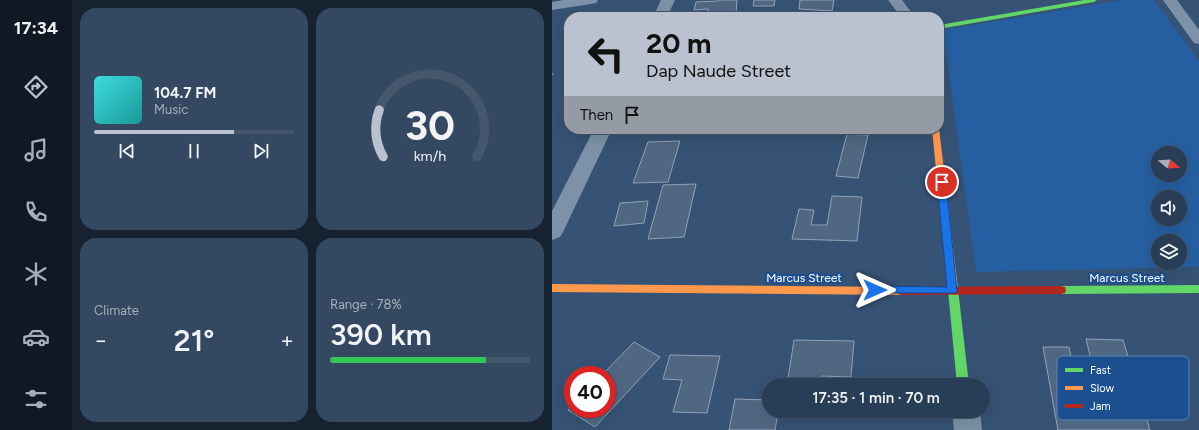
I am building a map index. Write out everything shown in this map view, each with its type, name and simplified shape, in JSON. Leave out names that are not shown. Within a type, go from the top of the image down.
[{"type":"street","points":[[552,6],[591,0]]},
{"type":"street","points":[[662,12],[668,0]]},
{"type":"street","points":[[895,0],[904,12]]},
{"type":"street","points":[[944,26],[1094,0]]},
{"type":"street","points":[[1170,0],[1199,40]]},
{"type":"street","points":[[552,232],[601,134]]},
{"type":"street","points":[[936,134],[962,378]]},
{"type":"street","name":"Marcus Street","points":[[552,288],[952,291],[1199,290]]},
{"type":"street","points":[[967,418],[968,430]]},
{"type":"shaded area","points":[[1122,0],[1154,0],[1199,61],[1199,267],[1187,267],[1187,234],[1151,234],[1151,268],[976,272],[944,30]]},
{"type":"building","points":[[737,0],[736,12],[708,12],[708,9],[694,10],[696,2]]},
{"type":"building","points":[[754,0],[775,0],[774,6],[753,6]]},
{"type":"building","points":[[800,0],[834,0],[832,11],[799,9]]},
{"type":"building","points":[[847,134],[868,135],[858,178],[836,176]]},
{"type":"building","points":[[680,141],[668,182],[633,183],[648,142]]},
{"type":"building","points":[[696,184],[684,237],[648,239],[663,185]]},
{"type":"building","points":[[832,196],[862,197],[857,241],[792,239],[799,209],[814,210],[811,225],[827,225]]},
{"type":"building","points":[[648,201],[644,223],[614,226],[620,203]]},
{"type":"building","points":[[1086,339],[1123,340],[1128,356],[1090,356]]},
{"type":"building","points":[[794,340],[854,341],[851,377],[822,376],[822,378],[788,378]]},
{"type":"building","points":[[634,342],[660,357],[616,404],[616,366],[611,366]]},
{"type":"building","points":[[1043,347],[1069,347],[1071,356],[1057,356],[1057,420],[1147,420],[1150,430],[1058,430]]},
{"type":"building","points":[[670,355],[720,356],[707,413],[673,412],[682,380],[663,379]]},
{"type":"building","points":[[735,399],[762,400],[762,418],[777,418],[775,430],[729,430]]},
{"type":"building","points":[[581,418],[603,418],[595,427]]},
{"type":"traffic: fast","points":[[944,26],[1094,0]]},
{"type":"traffic: fast","points":[[952,280],[962,378]]},
{"type":"traffic: fast","points":[[1061,290],[1199,289]]},
{"type":"traffic: slow","points":[[937,134],[952,280]]},
{"type":"traffic: slow","points":[[552,288],[902,291]]},
{"type":"traffic: jam","points":[[902,291],[1061,290]]},
{"type":"route","points":[[875,290],[952,291],[942,182]]}]
